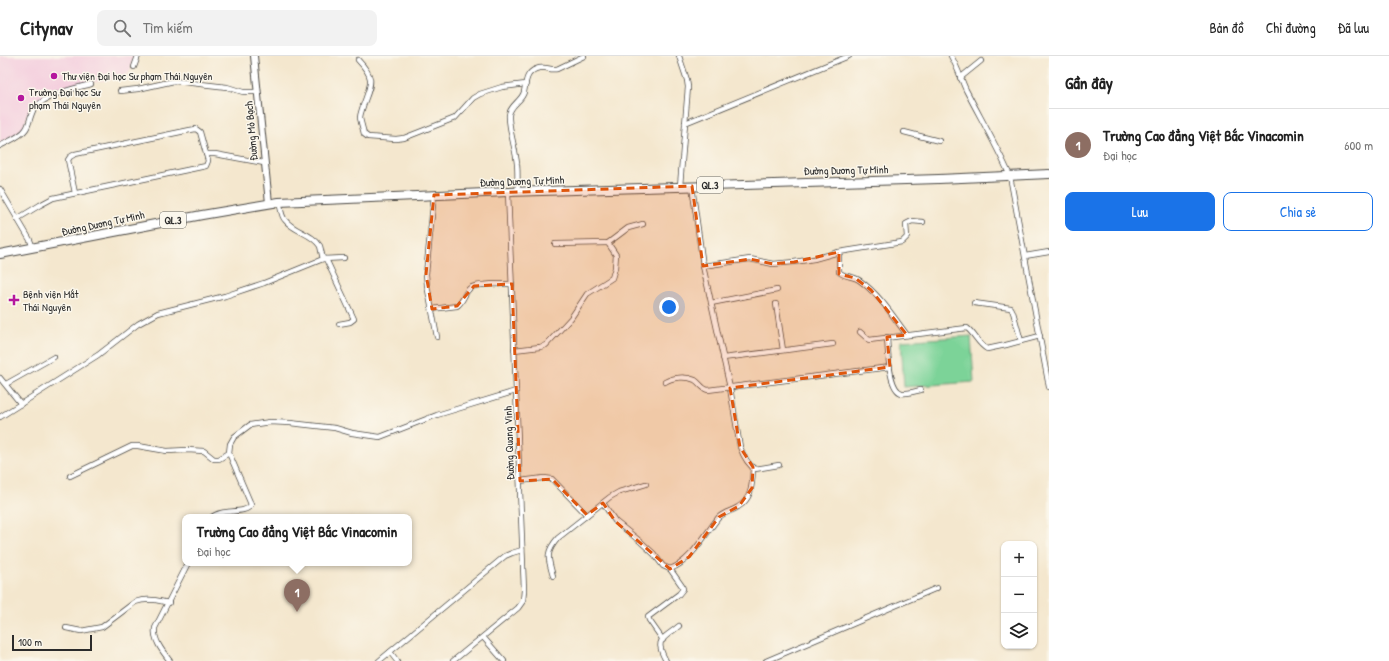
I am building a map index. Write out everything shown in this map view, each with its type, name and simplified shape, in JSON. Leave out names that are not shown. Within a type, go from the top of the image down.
[{"type":"highway","name":"Đường Dương Tự Minh","points":[[0,254],[33,249],[126,229],[279,202],[508,192],[939,179],[1049,174]]},
{"type":"street","points":[[134,67],[138,56]]},
{"type":"street","name":"Đường Mỏ Bạch","points":[[254,56],[269,203]]},
{"type":"street","points":[[518,192],[517,164],[509,115],[514,106],[522,97],[527,77],[537,68],[545,67],[554,70],[584,56]]},
{"type":"street","points":[[680,56],[688,87],[680,186]]},
{"type":"street","points":[[685,123],[849,56]]},
{"type":"street","points":[[951,56],[960,78],[989,134],[998,148],[1010,176],[1049,387]]},
{"type":"street","points":[[358,60],[367,70],[371,79],[370,87],[360,118],[364,134],[368,137],[396,139],[409,136],[455,118],[473,98],[480,94],[502,87],[526,84]]},
{"type":"street","points":[[960,78],[981,62]]},
{"type":"street","points":[[120,91],[138,89],[174,81],[227,87],[243,92],[258,92]]},
{"type":"street","points":[[0,146],[26,130],[34,109],[43,102],[58,93],[91,84]]},
{"type":"street","points":[[17,219],[47,201],[75,193],[202,168],[206,166],[208,162],[200,132],[196,130],[75,154],[68,160],[75,193]]},
{"type":"street","points":[[904,132],[939,141]]},
{"type":"street","points":[[206,154],[215,154],[264,163]]},
{"type":"street","points":[[692,186],[703,266],[730,388],[740,447],[744,456],[755,469],[779,465]]},
{"type":"street","points":[[0,189],[30,240],[33,249]]},
{"type":"street","name":"Đường Quang Vinh","points":[[453,661],[518,608],[523,601],[524,590],[508,192]]},
{"type":"street","points":[[434,195],[426,274],[437,337]]},
{"type":"street","points":[[279,202],[284,219],[293,227],[310,236],[320,247],[324,259],[354,319],[350,322],[339,324]]},
{"type":"street","points":[[703,266],[750,260],[773,264],[794,262],[814,259],[839,252],[902,242],[907,237],[906,224],[912,221],[923,222]]},
{"type":"street","points":[[556,244],[608,243],[628,228],[643,224]]},
{"type":"street","points":[[514,350],[540,348],[546,345],[571,318],[587,294],[612,278],[615,268],[616,255],[608,243]]},
{"type":"street","points":[[839,252],[839,272],[855,278],[871,290],[907,335]]},
{"type":"street","points":[[1025,256],[1049,252]]},
{"type":"street","points":[[0,417],[98,355],[138,324],[158,313],[225,296],[264,283],[324,259],[344,258]]},
{"type":"street","points":[[432,309],[457,306],[460,304],[466,292],[474,286],[512,284]]},
{"type":"street","points":[[711,303],[777,290]]},
{"type":"street","points":[[974,303],[1011,308],[1021,341]]},
{"type":"street","points":[[776,304],[783,350]]},
{"type":"street","points":[[860,332],[870,340],[967,328],[976,337],[981,345],[987,349],[1040,336]]},
{"type":"street","points":[[887,337],[893,385],[903,393],[921,390]]},
{"type":"street","points":[[723,358],[833,344]]},
{"type":"street","points":[[6,384],[54,357]]},
{"type":"street","points":[[665,382],[671,378],[688,379],[693,380],[704,389],[708,390],[890,367]]},
{"type":"street","points":[[0,378],[21,404]]},
{"type":"street","points":[[217,514],[247,510],[251,505],[229,453],[230,444],[234,437],[250,425],[270,422],[290,423],[334,428],[352,433],[380,437],[437,415],[516,391]]},
{"type":"street","points":[[70,476],[132,446],[167,451],[204,451],[214,459],[219,459],[229,453]]},
{"type":"street","points":[[670,569],[689,557],[719,517],[744,502],[752,488],[753,467]]},
{"type":"street","points":[[520,481],[544,478],[552,479],[587,515]]},
{"type":"street","points":[[553,576],[548,559],[548,553],[551,546],[558,538],[610,497],[620,492],[646,484]]},
{"type":"street","points":[[603,502],[615,521],[654,554],[663,566],[670,569],[682,586],[679,594],[648,617],[648,620],[662,640]]},
{"type":"street","points":[[379,661],[505,556],[522,550]]},
{"type":"street","points":[[170,661],[163,652],[154,632],[187,566]]},
{"type":"street","points":[[766,661],[937,588]]},
{"type":"street","points":[[66,628],[81,631],[102,627],[112,621],[135,602],[142,600],[154,600],[169,603]]},
{"type":"street","points":[[666,661],[659,648],[659,644],[678,626]]},
{"type":"street","points":[[483,637],[504,661]]},
{"type":"street","points":[[390,652],[397,661]]},
{"type":"highlighted area","points":[[692,186],[703,266],[750,259],[773,264],[794,262],[839,252],[839,274],[855,278],[871,290],[907,335],[887,337],[890,367],[730,388],[740,447],[753,467],[752,488],[739,506],[719,517],[689,557],[670,569],[615,521],[603,503],[587,515],[552,479],[520,481],[512,284],[474,286],[457,306],[432,309],[426,274],[434,195]]},
{"type":"shaded area","name":"Trường Đại học Sư phạm Thái Nguyên","points":[[0,56],[134,56],[130,72],[126,74],[127,77],[57,89],[48,94],[38,102],[27,115],[24,129],[0,144]]},
{"type":"green space","points":[[971,336],[974,382],[904,387],[901,341]]},
{"type":"place","name":"Thư viện Đại học Sư phạm Thái Nguyên","points":[[54,76]]},
{"type":"place","name":"Trường Đại học Sư phạm Thái Nguyên","points":[[21,98]]},
{"type":"place","name":"Bệnh viện Mắt Thái Nguyên","points":[[14,300]]},
{"type":"place","name":"Trường Cao đẳng Việt Bắc Vinacomin","points":[[297,612]]}]
